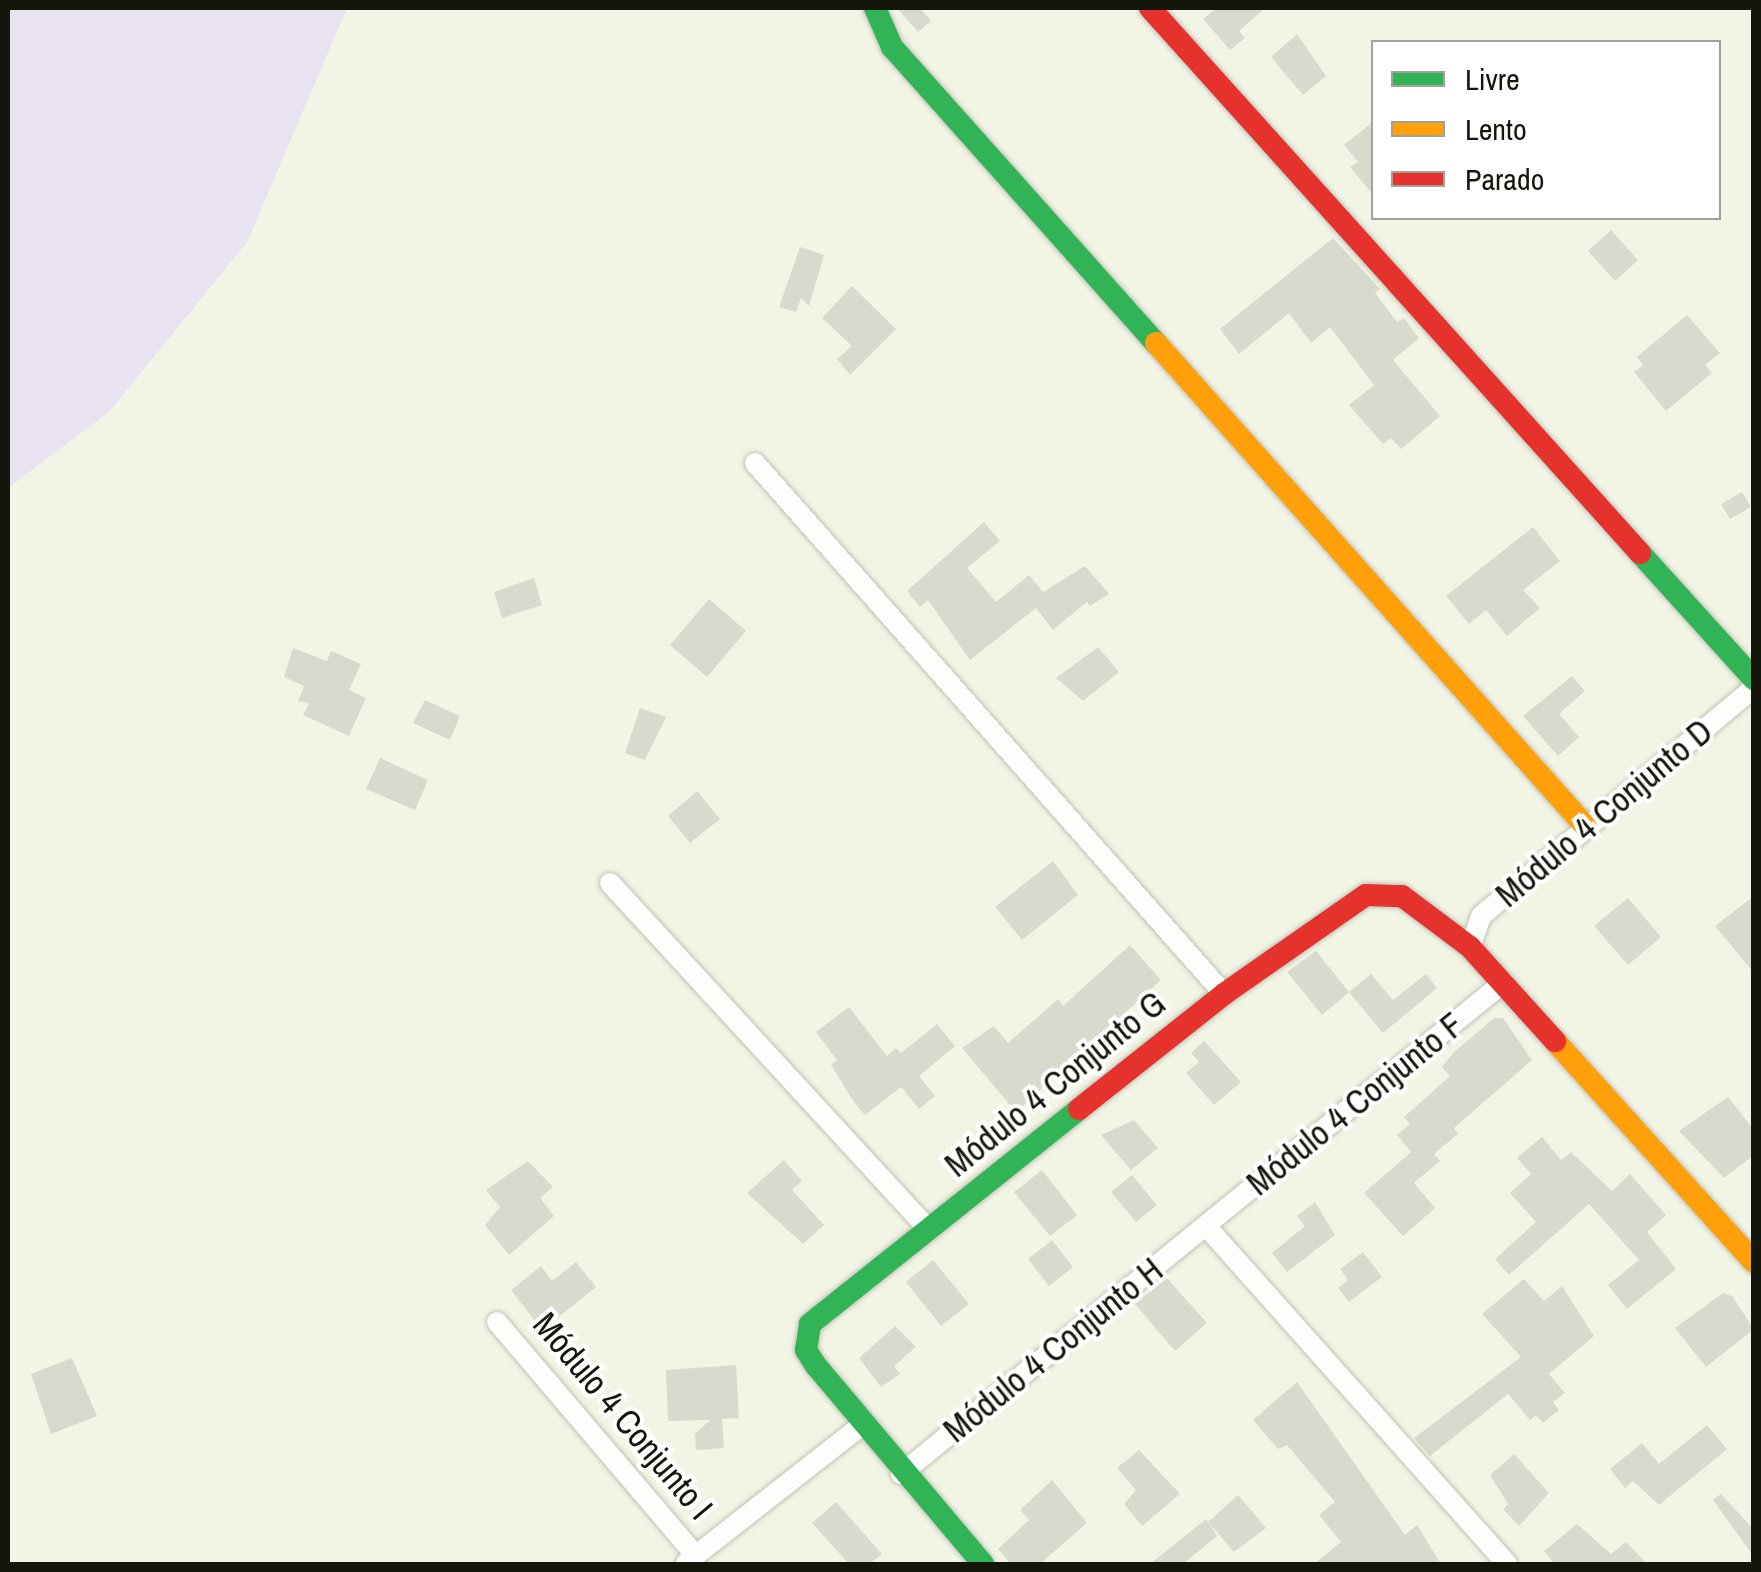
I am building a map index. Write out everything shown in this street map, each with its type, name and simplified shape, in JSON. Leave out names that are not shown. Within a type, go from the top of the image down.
[{"type":"street","points":[[875,8],[892,48],[1586,828]]},
{"type":"street","points":[[1150,8],[1754,680]]},
{"type":"street","points":[[755,462],[1224,994]]},
{"type":"street","name":"Módulo 4 Conjunto D","points":[[1470,947],[1481,916],[1754,688]]},
{"type":"street","points":[[610,883],[929,1230],[818,1314],[805,1338],[816,1366],[862,1425],[983,1564]]},
{"type":"street","name":"Módulo 4 Conjunto G","points":[[929,1230],[1224,994],[1342,906],[1381,892],[1410,900],[1470,947],[1754,1262]]},
{"type":"street","name":"Módulo 4 Conjunto F","points":[[1206,1226],[1504,982]]},
{"type":"street","points":[[1206,1226],[1507,1564]]},
{"type":"street","name":"Módulo 4 Conjunto H","points":[[901,1474],[1206,1226]]},
{"type":"street","name":"Módulo 4 Conjunto I","points":[[497,1322],[690,1560]]},
{"type":"street","points":[[690,1560],[862,1425]]},
{"type":"shaded area","points":[[8,8],[347,8],[247,242],[109,412],[8,488]]},
{"type":"building","points":[[897,8],[920,8],[931,21],[918,32]]},
{"type":"building","points":[[1216,8],[1265,8],[1239,31],[1245,38],[1230,50],[1203,19]]},
{"type":"building","points":[[1297,34],[1326,76],[1303,95],[1271,57]]},
{"type":"building","points":[[1371,123],[1371,192],[1350,167],[1358,162],[1344,145]]},
{"type":"building","points":[[1611,230],[1638,260],[1615,281],[1588,251]]},
{"type":"building","points":[[1333,238],[1380,289],[1375,293],[1397,322],[1404,318],[1419,338],[1393,360],[1440,416],[1401,449],[1391,438],[1383,444],[1349,405],[1374,385],[1330,327],[1311,343],[1289,313],[1239,354],[1220,329]]},
{"type":"building","points":[[800,247],[824,255],[809,306],[801,298],[796,312],[779,307]]},
{"type":"building","points":[[852,286],[896,329],[850,375],[837,359],[852,346],[822,318]]},
{"type":"building","points":[[1687,315],[1720,353],[1705,365],[1712,373],[1666,411],[1634,372],[1643,365],[1637,357]]},
{"type":"building","points":[[1742,492],[1751,507],[1730,519],[1721,504]]},
{"type":"building","points":[[984,522],[1000,541],[967,568],[996,602],[1029,575],[1043,592],[1085,566],[1109,594],[1090,606],[1087,602],[1053,630],[1036,608],[970,660],[928,600],[920,607],[907,591]]},
{"type":"building","points":[[1533,527],[1560,561],[1523,590],[1540,608],[1507,636],[1486,610],[1469,624],[1446,596]]},
{"type":"building","points":[[534,578],[542,605],[502,618],[494,592]]},
{"type":"building","points":[[709,599],[746,631],[707,677],[670,645]]},
{"type":"building","points":[[1098,647],[1119,672],[1083,701],[1056,678]]},
{"type":"building","points":[[293,648],[327,661],[331,651],[361,664],[349,690],[366,698],[349,736],[303,715],[309,703],[298,701],[304,686],[284,677]]},
{"type":"building","points":[[1572,676],[1585,691],[1559,714],[1579,737],[1558,756],[1523,716]]},
{"type":"building","points":[[425,700],[460,716],[450,740],[413,723]]},
{"type":"building","points":[[640,708],[666,717],[645,760],[625,753]]},
{"type":"building","points":[[380,758],[428,780],[415,810],[366,789]]},
{"type":"building","points":[[697,791],[720,819],[690,843],[668,816]]},
{"type":"building","points":[[1053,861],[1078,895],[1022,940],[995,907]]},
{"type":"building","points":[[1754,896],[1754,973],[1715,926]]},
{"type":"building","points":[[1628,898],[1661,937],[1628,965],[1594,926]]},
{"type":"building","points":[[1130,945],[1161,980],[1016,1112],[962,1048],[994,1026],[1008,1043],[1058,999],[1063,1006]]},
{"type":"building","points":[[1316,951],[1349,992],[1322,1015],[1287,972]]},
{"type":"building","points":[[1371,974],[1393,1000],[1426,974],[1437,988],[1383,1033],[1349,992]]},
{"type":"building","points":[[849,1007],[887,1056],[896,1048],[901,1053],[937,1024],[955,1046],[919,1076],[935,1096],[919,1109],[901,1087],[865,1115],[831,1065],[837,1060],[816,1032]]},
{"type":"building","points":[[1494,1018],[1503,1018],[1532,1060],[1454,1128],[1458,1134],[1434,1154],[1440,1161],[1414,1183],[1435,1208],[1403,1236],[1364,1193],[1411,1152],[1397,1135],[1410,1124],[1404,1117],[1450,1076],[1442,1067],[1453,1053]]},
{"type":"building","points":[[1204,1041],[1241,1082],[1214,1105],[1186,1073],[1199,1062],[1191,1053]]},
{"type":"building","points":[[1728,1097],[1754,1130],[1754,1155],[1724,1178],[1679,1131]]},
{"type":"building","points":[[1134,1120],[1158,1148],[1131,1170],[1101,1135]]},
{"type":"building","points":[[1542,1137],[1561,1160],[1571,1152],[1612,1191],[1630,1174],[1666,1215],[1647,1232],[1676,1269],[1627,1309],[1608,1285],[1639,1260],[1589,1204],[1509,1275],[1495,1259],[1536,1222],[1510,1193],[1531,1174],[1517,1158]]},
{"type":"building","points":[[784,1160],[802,1181],[792,1190],[824,1225],[803,1244],[747,1193]]},
{"type":"building","points":[[528,1161],[553,1187],[540,1198],[554,1216],[509,1255],[485,1225],[500,1207],[486,1190]]},
{"type":"building","points":[[1042,1170],[1077,1215],[1050,1236],[1014,1192]]},
{"type":"building","points":[[1132,1175],[1157,1205],[1136,1222],[1111,1192]]},
{"type":"building","points":[[1315,1202],[1335,1235],[1287,1272],[1272,1253],[1305,1226],[1297,1216]]},
{"type":"building","points":[[1052,1240],[1073,1267],[1049,1286],[1028,1259]]},
{"type":"building","points":[[1363,1252],[1382,1277],[1349,1302],[1338,1288],[1348,1280],[1340,1269]]},
{"type":"building","points":[[933,1260],[969,1304],[941,1326],[906,1282]]},
{"type":"building","points":[[576,1262],[596,1287],[542,1330],[511,1290],[541,1266],[552,1281]]},
{"type":"building","points":[[1167,1278],[1207,1323],[1175,1351],[1135,1304]]},
{"type":"building","points":[[1524,1279],[1544,1301],[1562,1286],[1594,1336],[1549,1374],[1565,1393],[1553,1402],[1559,1410],[1543,1423],[1536,1415],[1530,1420],[1508,1394],[1430,1456],[1414,1438],[1521,1357],[1482,1314]]},
{"type":"building","points":[[1723,1293],[1732,1296],[1754,1329],[1706,1367],[1675,1328]]},
{"type":"building","points":[[895,1326],[916,1347],[894,1366],[900,1374],[881,1387],[859,1358]]},
{"type":"building","points":[[72,1358],[97,1416],[51,1434],[31,1374]]},
{"type":"building","points":[[736,1365],[739,1418],[722,1419],[724,1448],[696,1450],[695,1434],[710,1420],[668,1421],[666,1370]]},
{"type":"building","points":[[1297,1382],[1405,1535],[1417,1525],[1441,1564],[1314,1564],[1341,1542],[1319,1515],[1335,1502],[1287,1445],[1278,1449],[1253,1420]]},
{"type":"building","points":[[1707,1425],[1727,1449],[1659,1505],[1633,1481],[1625,1488],[1610,1469],[1642,1443],[1659,1464]]},
{"type":"building","points":[[1139,1450],[1180,1494],[1142,1526],[1124,1504],[1136,1490],[1117,1468]]},
{"type":"building","points":[[1514,1454],[1549,1493],[1519,1526],[1503,1509],[1508,1504],[1490,1475]]},
{"type":"building","points":[[1052,1480],[1087,1523],[1040,1564],[1011,1564],[998,1549],[1029,1520],[1020,1510]]},
{"type":"building","points":[[1721,1494],[1754,1530],[1754,1557],[1713,1500]]},
{"type":"building","points":[[1238,1495],[1266,1528],[1234,1552],[1208,1522]]},
{"type":"building","points":[[836,1502],[882,1554],[869,1564],[849,1564],[812,1523]]},
{"type":"building","points":[[1206,1519],[1217,1536],[1183,1564],[1150,1564]]},
{"type":"building","points":[[1577,1524],[1611,1554],[1626,1542],[1647,1564],[1555,1564],[1544,1551]]},
{"type":"traffic: fast","points":[[875,8],[892,47],[1156,343]]},
{"type":"traffic: fast","points":[[1640,553],[1754,679]]},
{"type":"traffic: fast","points":[[983,1564],[816,1366],[806,1350],[810,1324],[1079,1109]]},
{"type":"traffic: slow","points":[[1156,343],[1586,827]]},
{"type":"traffic: slow","points":[[1555,1041],[1754,1262]]},
{"type":"traffic: jam","points":[[1150,8],[1640,553]]},
{"type":"traffic: jam","points":[[1079,1109],[1224,994],[1366,895],[1402,896],[1470,947],[1555,1041]]}]
